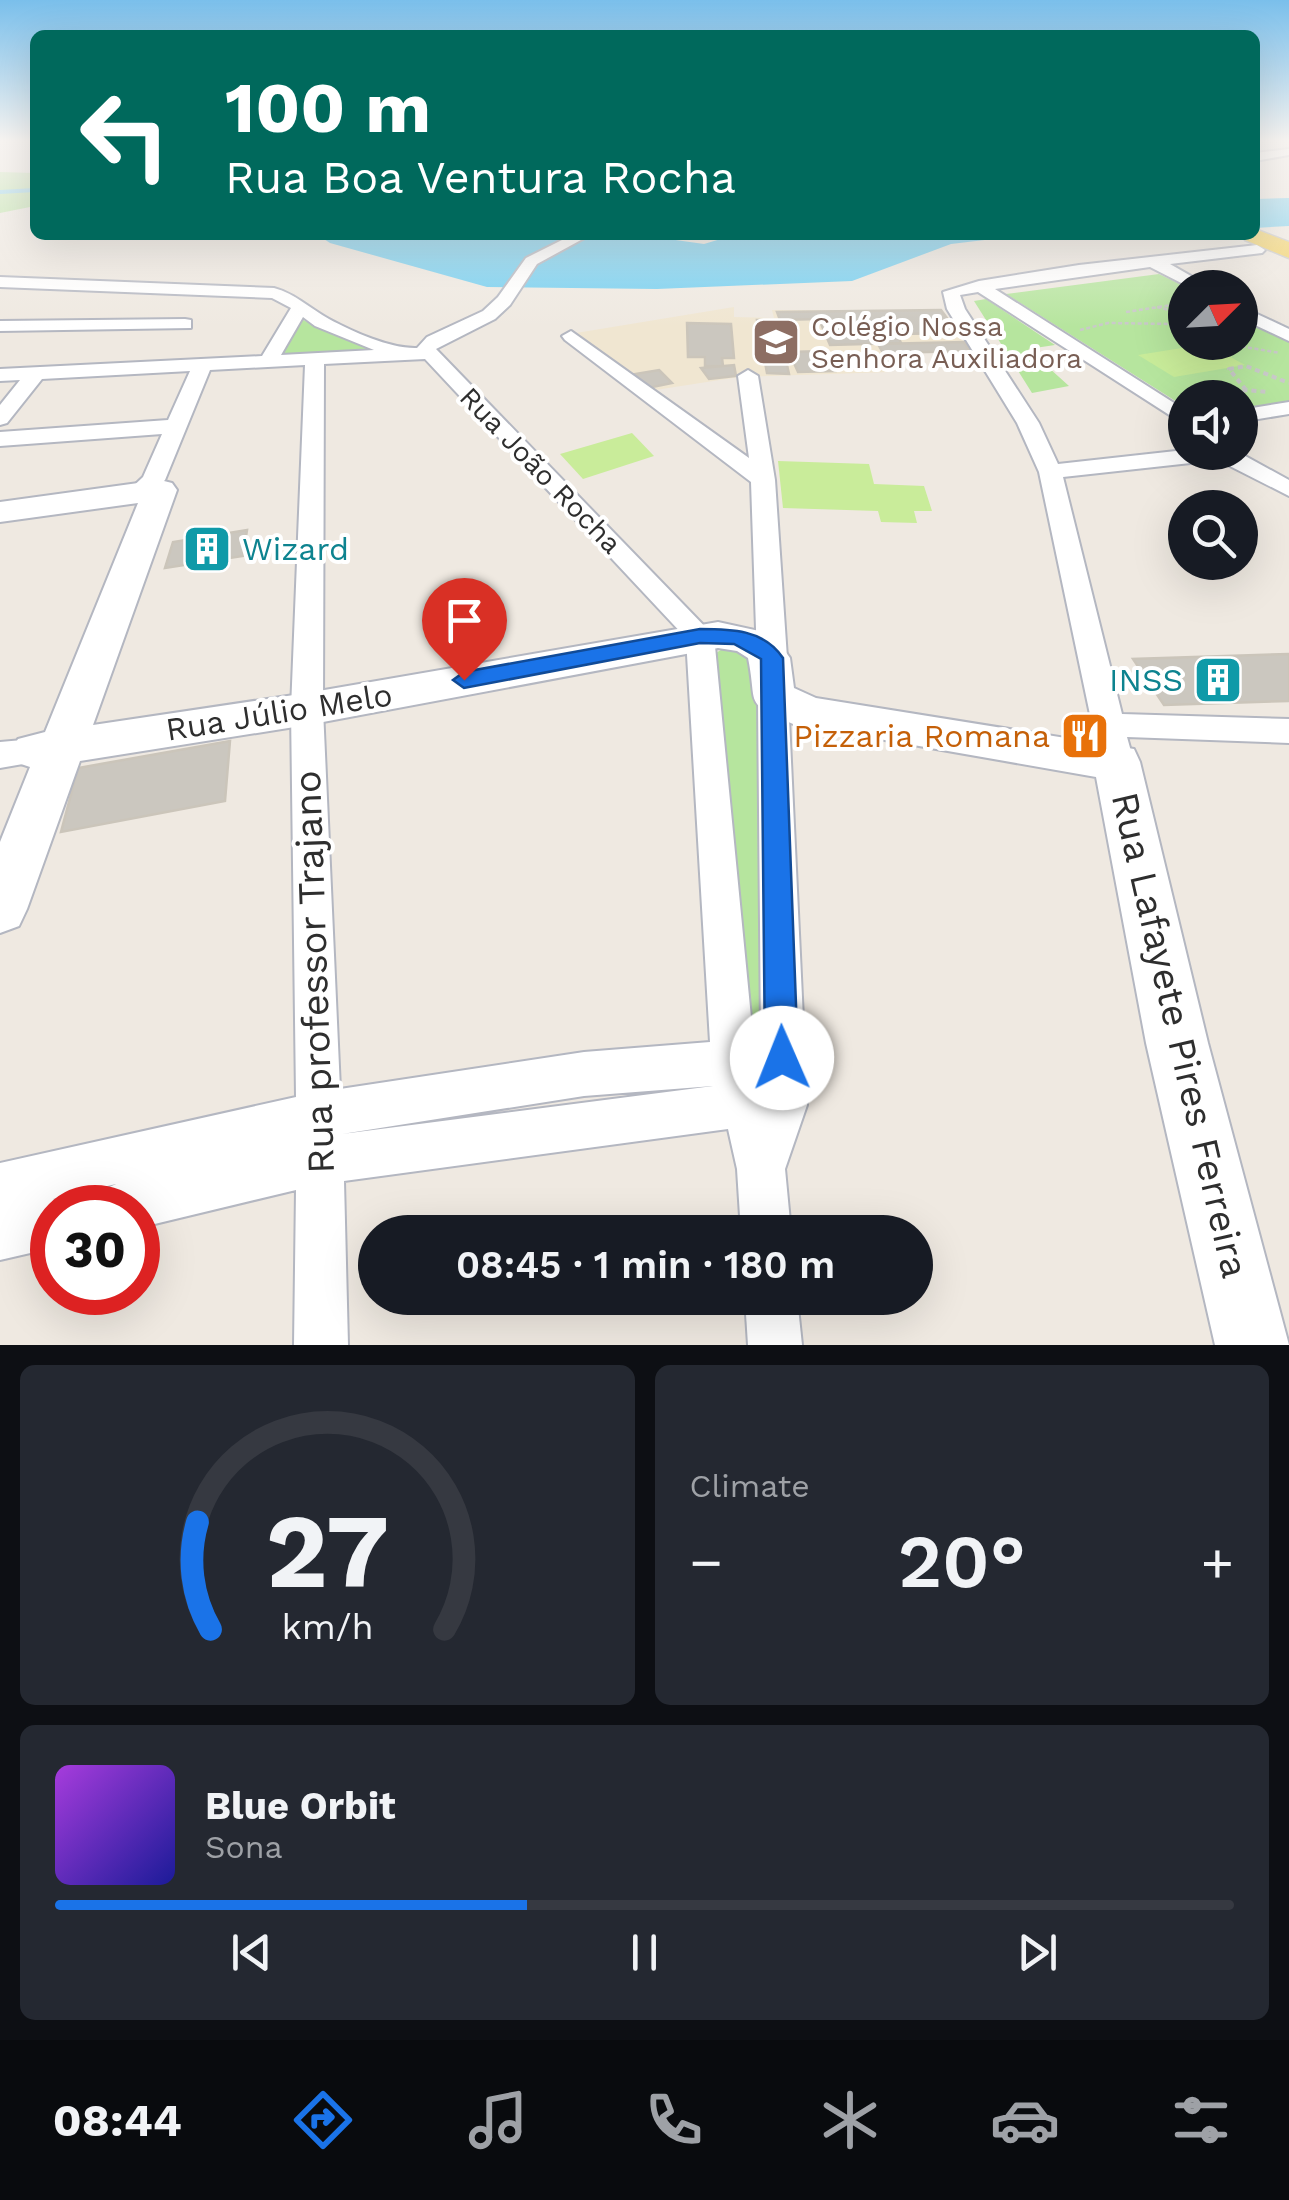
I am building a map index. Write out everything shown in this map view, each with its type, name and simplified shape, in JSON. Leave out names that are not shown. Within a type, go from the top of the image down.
[{"type":"street","points":[[0,326],[168,346],[202,365],[429,352],[428,344],[480,320],[504,301],[531,261],[573,240]]},
{"type":"street","points":[[967,290],[1271,246]]},
{"type":"street","points":[[1150,264],[1168,274]]},
{"type":"street","points":[[1150,264],[1168,272]]},
{"type":"street","points":[[0,282],[282,295],[321,322],[399,354]]},
{"type":"street","points":[[0,375],[36,373],[168,346],[215,290]]},
{"type":"street","points":[[967,290],[1168,409]]},
{"type":"street","points":[[967,290],[956,309],[1028,424],[1050,472],[1113,744],[1289,730]]},
{"type":"street","points":[[268,360],[300,308]]},
{"type":"street","points":[[1258,317],[1289,332]]},
{"type":"street","points":[[570,336],[763,480]]},
{"type":"street","name":"Rua João Rocha","points":[[429,352],[700,636]]},
{"type":"street","name":"Rua professor Trajano","points":[[315,359],[307,709],[320,1161],[321,1345]]},
{"type":"street","points":[[0,833],[202,365]]},
{"type":"street","points":[[0,419],[36,373]]},
{"type":"street","points":[[160,1198],[320,1161],[753,1090],[782,1058],[763,480],[748,376]]},
{"type":"street","points":[[1258,414],[1286,410]]},
{"type":"street","points":[[0,440],[178,426]]},
{"type":"street","points":[[1050,472],[1168,459]]},
{"type":"street","points":[[1253,470],[1289,489]]},
{"type":"street","points":[[0,512],[148,494]]},
{"type":"street","points":[[0,521],[148,494]]},
{"type":"street","points":[[700,636],[765,1215]]},
{"type":"street","name":"Rua Júlio Melo","points":[[33,751],[307,709],[700,636],[737,637],[765,649],[772,677],[809,713],[855,722],[1113,744]]},
{"type":"street","name":"Rua Lafayete Pires Ferreira","points":[[1113,744],[1177,1043],[1253,1345]]},
{"type":"street","points":[[0,909],[33,751]]},
{"type":"street","points":[[0,1187],[318,1115],[584,1074],[753,1090]]},
{"type":"street","points":[[0,1234],[30,1227]]},
{"type":"street","points":[[772,1315],[775,1345]]},
{"type":"path","points":[[1126,312],[1168,305]]},
{"type":"path","points":[[1154,306],[1168,311]]},
{"type":"path","points":[[1090,340],[1077,331],[1108,323],[1168,324]]},
{"type":"path","points":[[1258,349],[1289,354]]},
{"type":"path","points":[[1260,354],[1280,353]]},
{"type":"path","points":[[1238,380],[1229,369],[1246,366],[1289,383]]},
{"type":"shaded area","name":"Colégio Nossa Senhora Auxiliadora","points":[[734,307],[734,317],[774,318],[772,310],[941,310],[970,351],[884,353],[890,372],[739,377],[649,391],[576,333]]},
{"type":"green space","points":[[0,202],[30,202],[30,207],[0,213]]},
{"type":"green space","points":[[1159,274],[1168,278],[1168,360],[1258,360],[1258,323],[1289,339],[1289,403],[1258,408],[1258,380],[1168,380],[1168,396],[1006,294]]},
{"type":"green space","points":[[986,299],[1055,345],[1028,349],[1069,386],[1032,393],[974,301]]},
{"type":"green space","points":[[301,319],[381,354],[277,361]]},
{"type":"green space","points":[[1168,350],[1168,360],[1236,360],[1245,365],[1174,377],[1138,355]]},
{"type":"green space","points":[[632,433],[654,456],[583,479],[560,454]]},
{"type":"green space","points":[[778,461],[869,464],[874,484],[924,486],[932,511],[914,511],[917,523],[881,522],[878,511],[783,508]]},
{"type":"green space","points":[[729,645],[759,657],[781,1068],[758,1067],[711,656]]},
{"type":"water","points":[[1260,202],[1289,202],[1289,226],[1260,228]]},
{"type":"water","points":[[326,240],[675,240],[704,244],[717,240],[985,240],[951,244],[852,281],[657,289],[487,287]]},
{"type":"building","points":[[941,310],[958,333],[897,334],[901,343],[830,345],[819,319],[780,320],[777,312]]},
{"type":"building","points":[[757,320],[777,320],[789,374],[767,373]]},
{"type":"building","points":[[687,323],[731,324],[734,358],[722,358],[723,366],[705,366],[705,357],[688,357]]},
{"type":"building","points":[[964,342],[970,351],[883,353],[878,344]]},
{"type":"building","points":[[825,351],[835,371],[798,372],[789,352]]},
{"type":"building","points":[[734,365],[736,376],[709,379],[701,368]]},
{"type":"building","points":[[659,370],[672,383],[648,388],[635,374]]},
{"type":"building","name":"Wizard","points":[[247,530],[243,556],[165,568],[173,542]]},
{"type":"building","name":"INSS","points":[[1289,654],[1289,701],[1164,705],[1133,659]]},
{"type":"building","points":[[230,741],[225,801],[61,832],[78,768]]},
{"type":"place","name":"Colégio Nossa Senhora Auxiliadora","points":[[776,342]]},
{"type":"place","name":"Wizard","points":[[207,549]]},
{"type":"place","name":"INSS","points":[[1218,680]]},
{"type":"place","name":"Pizzaria Romana","points":[[1085,736]]},
{"type":"route","points":[[464,680],[700,636],[737,637],[765,649],[772,658],[782,1058]]}]
